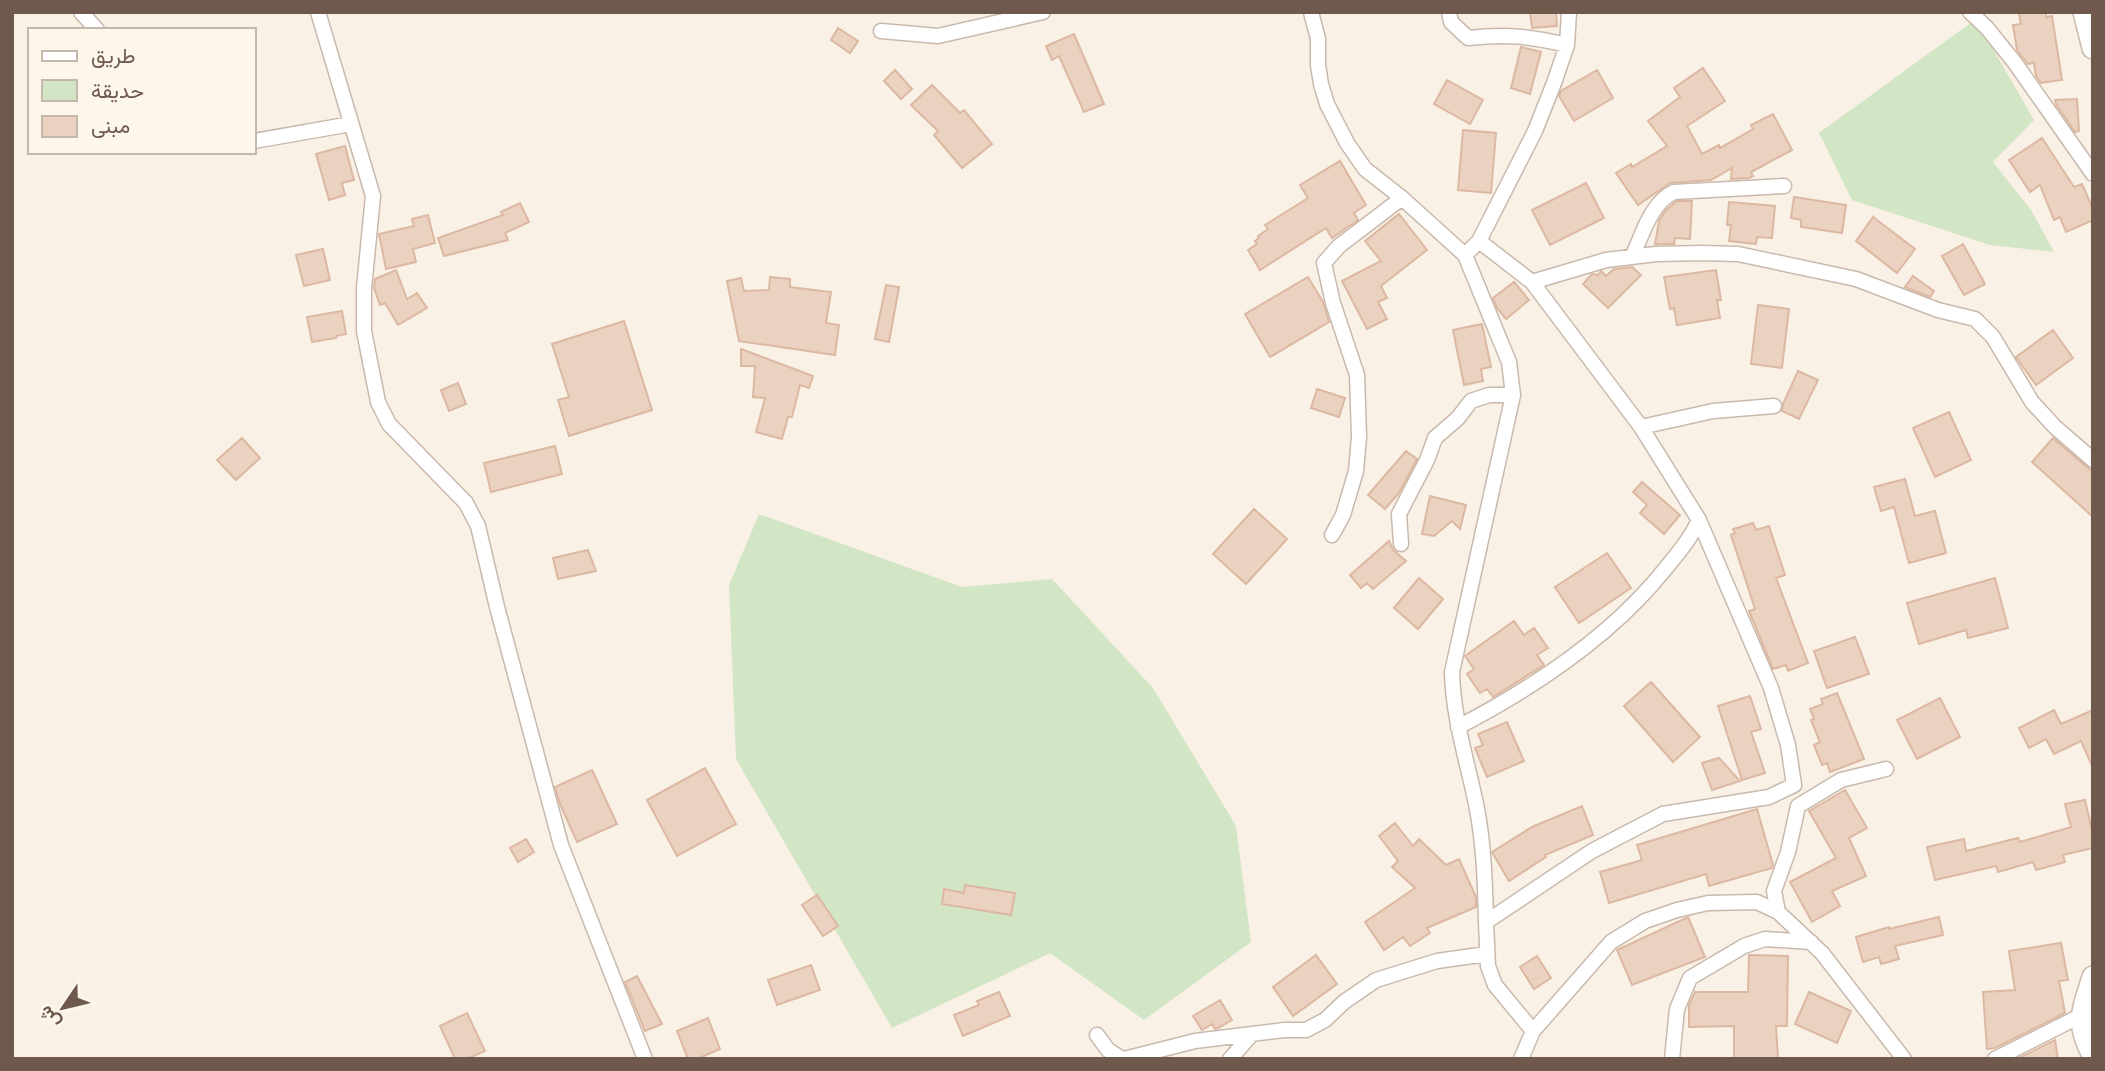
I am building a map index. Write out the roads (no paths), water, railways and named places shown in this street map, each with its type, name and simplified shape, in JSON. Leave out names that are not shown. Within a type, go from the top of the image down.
[{"type":"main road","points":[[2084,12],[2093,48]]},
{"type":"main road","points":[[2093,976],[2083,1035],[2093,1055]]},
{"type":"street","points":[[81,12],[95,28]]},
{"type":"street","points":[[318,12],[373,196],[364,288],[365,331],[378,402],[389,424],[466,503],[478,527],[561,845],[645,1059]]},
{"type":"street","points":[[881,31],[938,36],[1043,12]]},
{"type":"street","points":[[1311,12],[1318,39],[1321,84],[1327,104],[1347,143],[1365,169],[1402,198],[1465,255],[1509,362],[1513,395],[1452,673],[1453,702],[1485,860],[1488,966],[1495,985],[1533,1031]]},
{"type":"street","points":[[1449,12],[1451,22],[1468,38],[1492,35],[1529,36],[1567,45]]},
{"type":"street","points":[[1465,255],[1479,241],[1535,131],[1567,45],[1569,12]]},
{"type":"street","points":[[1970,12],[1987,28],[2015,63],[2093,174]]},
{"type":"street","points":[[256,141],[351,124]]},
{"type":"street","points":[[1632,257],[1656,207],[1665,196],[1674,192],[1784,186]]},
{"type":"street","points":[[1332,535],[1343,515],[1356,471],[1359,437],[1357,375],[1324,263],[1339,246],[1402,198]]},
{"type":"street","points":[[1479,241],[1532,282],[1641,427],[1699,520],[1771,688],[1787,745],[1794,785],[1769,797],[1663,814],[1592,851],[1486,922]]},
{"type":"street","points":[[1532,282],[1606,260],[1656,254],[1726,254],[1781,261],[1856,279],[1931,308],[1975,318],[1993,337],[2032,402],[2055,427],[2093,460]]},
{"type":"street","points":[[1401,544],[1399,514],[1416,485],[1435,438],[1458,418],[1471,401],[1489,395],[1513,395]]},
{"type":"street","points":[[1641,427],[1713,411],[1774,406]]},
{"type":"street","points":[[1458,727],[1502,704],[1609,628],[1641,600],[1692,537],[1699,520]]},
{"type":"street","points":[[1778,912],[1774,891],[1798,806],[1841,779],[1886,769]]},
{"type":"street","points":[[1521,1059],[1533,1031],[1611,943],[1645,921],[1677,910],[1717,903],[1757,902],[1778,912],[1822,953],[1905,1059]]},
{"type":"street","points":[[1672,1059],[1677,1009],[1690,978],[1744,946],[1765,939],[1811,942]]},
{"type":"street","points":[[1097,1035],[1108,1050],[1123,1059],[1195,1041],[1284,1030],[1306,1030],[1315,1027],[1344,1002],[1376,980],[1437,961],[1487,954]]},
{"type":"street","points":[[1995,1059],[2087,1013]]},
{"type":"street","points":[[1230,1059],[1252,1034]]}]
